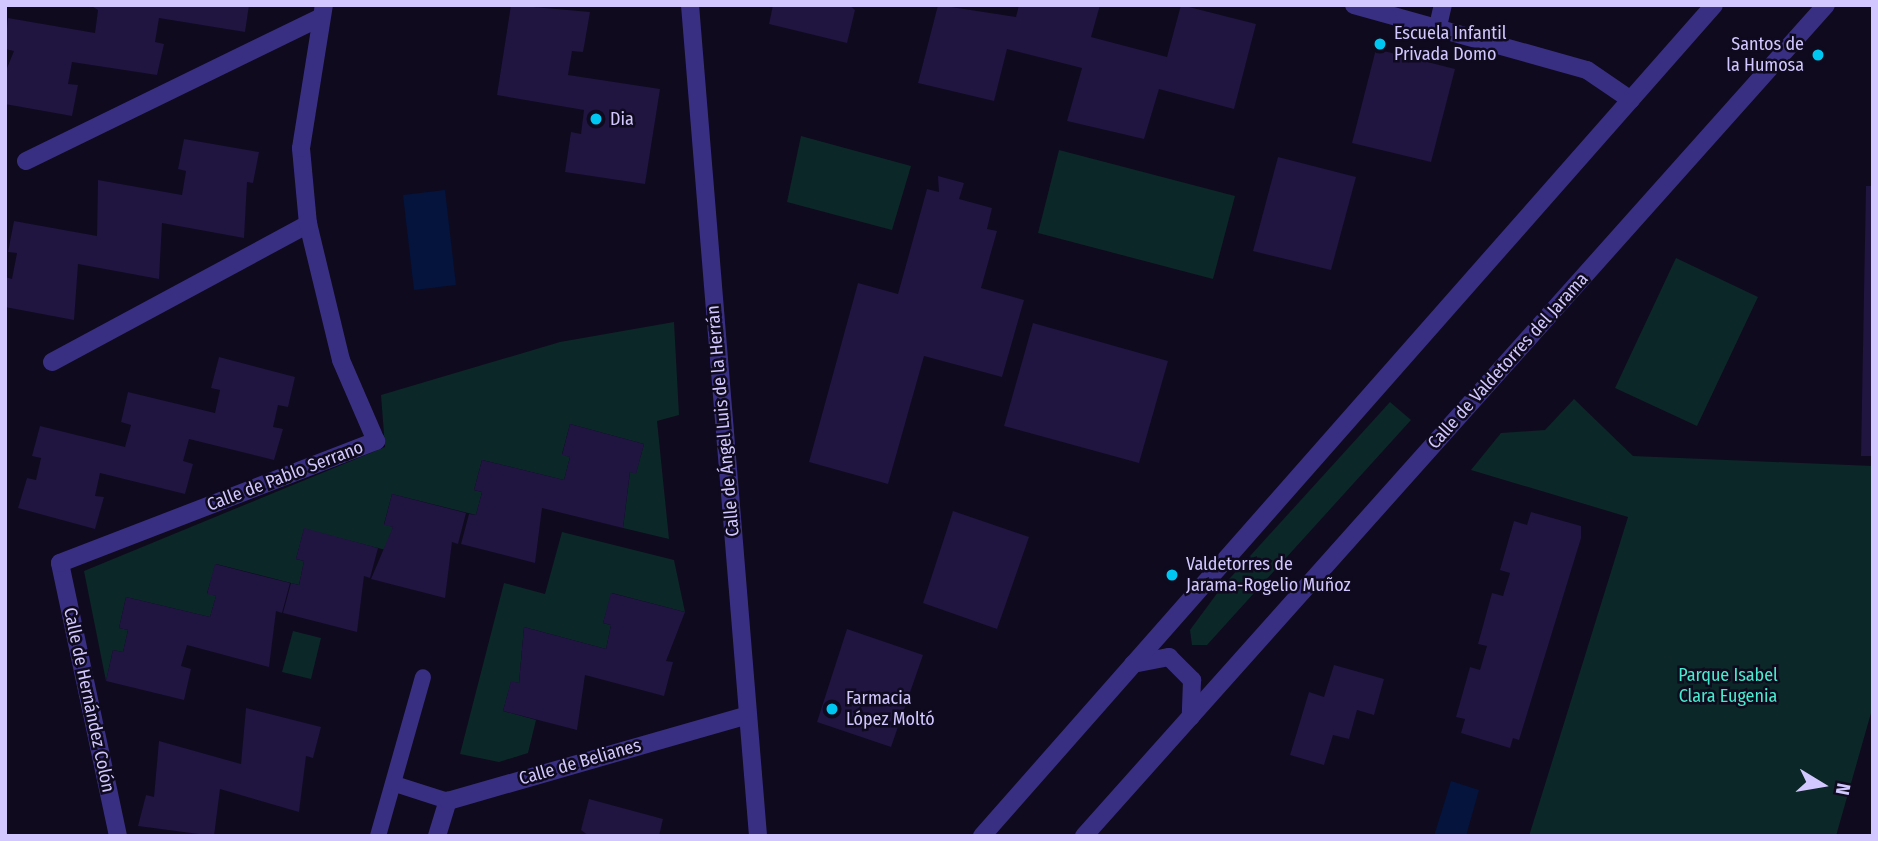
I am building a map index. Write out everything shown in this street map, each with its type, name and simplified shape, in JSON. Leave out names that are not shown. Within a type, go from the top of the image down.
[{"type":"street","name":"Calle de Ángel Luis de la Herrán","points":[[690,5],[758,836]]},
{"type":"street","points":[[1354,5],[1587,69],[1631,100]]},
{"type":"street","points":[[1438,26],[1443,5]]},
{"type":"street","points":[[982,836],[1714,5]]},
{"type":"street","name":"Calle de Valdetorres del Jarama","points":[[1084,836],[1826,5]]},
{"type":"street","name":"Calle de Pablo Serrano","points":[[26,162],[321,12]]},
{"type":"street","name":"Calle de Pablo Serrano","points":[[60,564],[376,441],[341,360],[308,225],[301,148],[321,12]]},
{"type":"street","points":[[52,362],[308,225]]},
{"type":"street","name":"Calle de Hernández Colón","points":[[60,564],[117,836]]},
{"type":"street","points":[[1133,664],[1169,657],[1192,680],[1191,717]]},
{"type":"street","name":"Calle de Belianes","points":[[448,801],[747,715]]},
{"type":"street","points":[[437,836],[448,801]]},
{"type":"lane","points":[[378,836],[395,784],[423,677]]},
{"type":"lane","points":[[395,784],[448,801]]},
{"type":"green space","points":[[801,136],[911,166],[892,230],[787,202]]},
{"type":"green space","points":[[1059,150],[1235,196],[1213,279],[1038,233]]},
{"type":"green space","points":[[1676,258],[1758,297],[1697,426],[1615,388]]},
{"type":"green space","points":[[674,322],[679,415],[657,421],[669,539],[623,528],[630,472],[636,473],[644,444],[570,424],[562,454],[570,457],[564,480],[482,460],[474,490],[482,492],[476,515],[392,494],[384,524],[393,527],[386,550],[304,529],[296,559],[304,561],[299,585],[216,564],[207,593],[216,596],[210,617],[126,597],[119,628],[128,630],[123,652],[113,650],[106,681],[84,571],[385,447],[381,395],[560,342]]},
{"type":"green space","name":"Parque Isabel Clara Eugenia","points":[[1574,399],[1633,456],[1873,466],[1873,706],[1836,836],[1529,836],[1628,517],[1471,470],[1501,433],[1545,430]]},
{"type":"green space","points":[[1390,402],[1411,420],[1207,645],[1192,645],[1190,630],[1221,588]]},
{"type":"green space","points":[[562,532],[674,560],[685,612],[612,593],[603,623],[611,625],[606,649],[524,627],[519,683],[511,682],[503,711],[536,720],[528,753],[499,762],[460,754],[504,583],[545,594]]},
{"type":"green space","points":[[293,631],[321,638],[311,679],[282,672]]},
{"type":"water","points":[[445,190],[456,285],[414,290],[403,195]]},
{"type":"water","points":[[1451,781],[1479,790],[1466,836],[1434,836]]},
{"type":"building","points":[[90,5],[249,5],[245,32],[159,18],[155,42],[164,44],[157,75],[72,62],[68,84],[78,85],[72,116],[5,104],[5,73],[14,51],[5,49],[8,18],[95,33],[98,10]]},
{"type":"building","points":[[511,5],[590,12],[583,52],[572,51],[568,75],[660,89],[645,184],[565,172],[571,132],[581,134],[584,110],[497,95]]},
{"type":"building","points":[[773,5],[849,5],[855,10],[847,43],[769,24]]},
{"type":"building","points":[[938,5],[1016,17],[1019,5],[1100,5],[1091,37],[1167,57],[1181,5],[1256,24],[1234,109],[1159,89],[1144,139],[1067,121],[1082,68],[1007,49],[994,101],[918,83]]},
{"type":"building","points":[[1376,49],[1455,69],[1431,162],[1352,143]]},
{"type":"building","points":[[184,139],[259,152],[253,183],[247,182],[244,238],[162,223],[159,279],[78,264],[74,320],[5,307],[5,277],[12,279],[17,253],[8,252],[14,221],[97,236],[98,180],[182,195],[186,171],[178,169]]},
{"type":"building","points":[[1278,157],[1356,177],[1331,270],[1253,251]]},
{"type":"building","points":[[938,176],[964,183],[959,199],[992,208],[987,229],[997,231],[981,288],[1024,300],[1002,377],[924,356],[888,484],[809,462],[858,283],[898,294],[927,189],[939,192]]},
{"type":"building","points":[[1866,186],[1873,186],[1873,456],[1861,456]]},
{"type":"building","points":[[1033,323],[1168,361],[1139,463],[1004,426]]},
{"type":"building","points":[[219,357],[295,377],[288,407],[278,405],[273,427],[283,429],[274,460],[189,439],[183,461],[193,464],[185,494],[100,473],[95,496],[104,497],[95,529],[18,508],[27,478],[36,480],[41,458],[32,456],[40,426],[125,447],[131,425],[121,422],[128,392],[215,413],[220,390],[211,388]]},
{"type":"building","points":[[570,424],[644,444],[636,474],[630,472],[623,528],[542,508],[535,563],[461,544],[469,514],[476,515],[482,492],[474,490],[482,460],[564,480],[570,457],[562,455]]},
{"type":"building","points":[[392,494],[466,513],[458,544],[452,542],[445,598],[371,579],[393,527],[384,525]]},
{"type":"building","points":[[953,511],[1029,537],[997,629],[923,603]]},
{"type":"building","points":[[1531,512],[1581,526],[1581,538],[1519,740],[1513,738],[1510,748],[1461,733],[1465,719],[1456,717],[1470,667],[1480,670],[1487,646],[1478,644],[1492,593],[1503,596],[1510,573],[1500,570],[1514,521],[1527,525]]},
{"type":"building","points":[[304,528],[378,548],[370,578],[364,576],[357,632],[283,613],[291,583],[299,585],[304,561],[296,559]]},
{"type":"building","points":[[215,564],[290,583],[282,613],[276,611],[269,667],[187,645],[181,666],[191,669],[184,700],[106,681],[113,650],[123,652],[128,630],[119,628],[126,597],[210,617],[216,596],[207,594]]},
{"type":"building","points":[[611,593],[685,612],[666,661],[673,662],[664,696],[585,675],[577,730],[503,711],[511,681],[519,683],[524,627],[606,649],[611,625],[603,623]]},
{"type":"building","points":[[847,629],[923,655],[891,747],[817,722]]},
{"type":"building","points":[[1334,665],[1384,679],[1374,715],[1357,710],[1349,739],[1333,735],[1324,765],[1290,755],[1309,692],[1324,697]]},
{"type":"building","points":[[246,708],[321,727],[313,758],[306,756],[299,812],[220,789],[214,836],[138,826],[146,795],[154,797],[159,741],[241,764]]},
{"type":"building","points":[[589,799],[663,819],[659,836],[589,836],[581,830]]},
{"type":"place","name":"Escuela Infantil Privada Domo","points":[[1380,44]]},
{"type":"place","name":"Santos de la Humosa","points":[[1818,55]]},
{"type":"place","name":"Dia","points":[[596,119]]},
{"type":"place","name":"Valdetorres de Jarama-Rogelio Muñoz","points":[[1172,575]]},
{"type":"place","name":"Farmacia López Moltó","points":[[832,709]]}]
